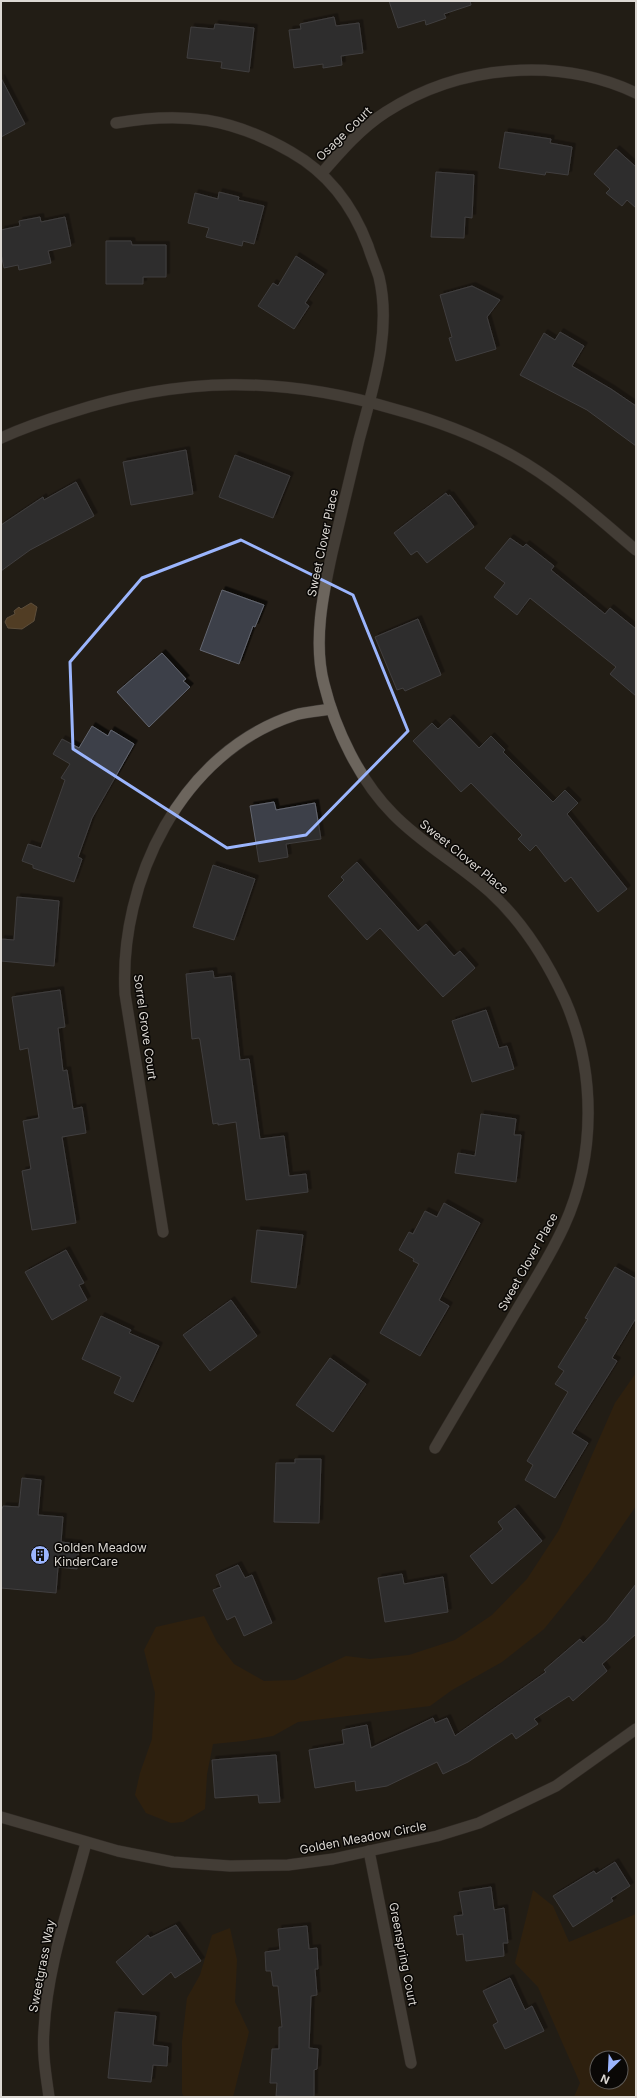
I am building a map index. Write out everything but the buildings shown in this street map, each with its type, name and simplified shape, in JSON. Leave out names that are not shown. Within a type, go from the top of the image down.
[{"type":"street","name":"Osage Court","points":[[322,173],[359,134],[385,112],[438,86],[475,76],[527,70],[561,71],[609,82],[636,93]]},
{"type":"street","name":"Sweet Clover Place","points":[[116,123],[133,120],[182,117],[233,124],[269,139],[302,158],[322,173],[344,199],[361,226],[379,277],[383,304],[383,334],[370,402],[324,588],[320,636],[322,680],[331,709],[355,765],[379,800],[415,834],[489,891],[507,909],[540,953],[558,986],[573,1019],[585,1070],[588,1100],[587,1134],[583,1165],[574,1199],[564,1226],[550,1254],[435,1448]]},
{"type":"street","points":[[1,438],[44,421],[94,405],[154,391],[203,385],[241,384],[327,392],[429,418],[464,432],[513,456],[582,504],[636,550]]},
{"type":"street","name":"Sorrel Grove Court","points":[[163,1232],[125,994],[124,972],[126,945],[139,885],[152,852],[175,810],[206,772],[223,756],[251,735],[274,724],[296,715],[331,709]]},
{"type":"street","name":"Golden Meadow Circle","points":[[1,1817],[86,1843],[173,1862],[230,1866],[288,1865],[333,1859],[437,1836],[479,1823],[520,1805],[556,1786],[636,1729]]},
{"type":"street","name":"Sweetgrass Way","points":[[49,2097],[43,2050],[48,1990],[64,1922],[86,1843]]},
{"type":"street","name":"Greenspring Court","points":[[369,1851],[411,2063]]},
{"type":"highlighted area","points":[[241,540],[353,595],[408,731],[306,835],[227,848],[73,749],[70,662],[142,578]]},
{"type":"shaded area","points":[[31,603],[37,607],[34,621],[22,629],[8,628],[5,622],[7,618],[15,614],[14,611],[19,607],[21,609]]},
{"type":"shaded area","points":[[636,1373],[636,1506],[591,1571],[544,1629],[502,1662],[452,1690],[430,1706],[298,1722],[273,1736],[213,1744],[207,1774],[205,1809],[183,1822],[171,1823],[146,1813],[135,1795],[140,1773],[152,1739],[155,1693],[144,1650],[156,1627],[204,1616],[217,1642],[234,1664],[264,1681],[295,1680],[346,1656],[370,1659],[409,1655],[455,1640],[492,1615],[527,1579],[559,1530],[615,1403]]},
{"type":"shaded area","points":[[533,1890],[553,1906],[569,1942],[636,1914],[636,2097],[574,2097],[580,2083],[538,1987],[515,1963]]},
{"type":"shaded area","points":[[230,1928],[237,1960],[235,2002],[249,2032],[233,2097],[184,2097],[182,2093],[182,2042],[187,1998],[200,1975],[212,1935]]},
{"type":"place","name":"Golden Meadow KinderCare","points":[[40,1555]]}]
